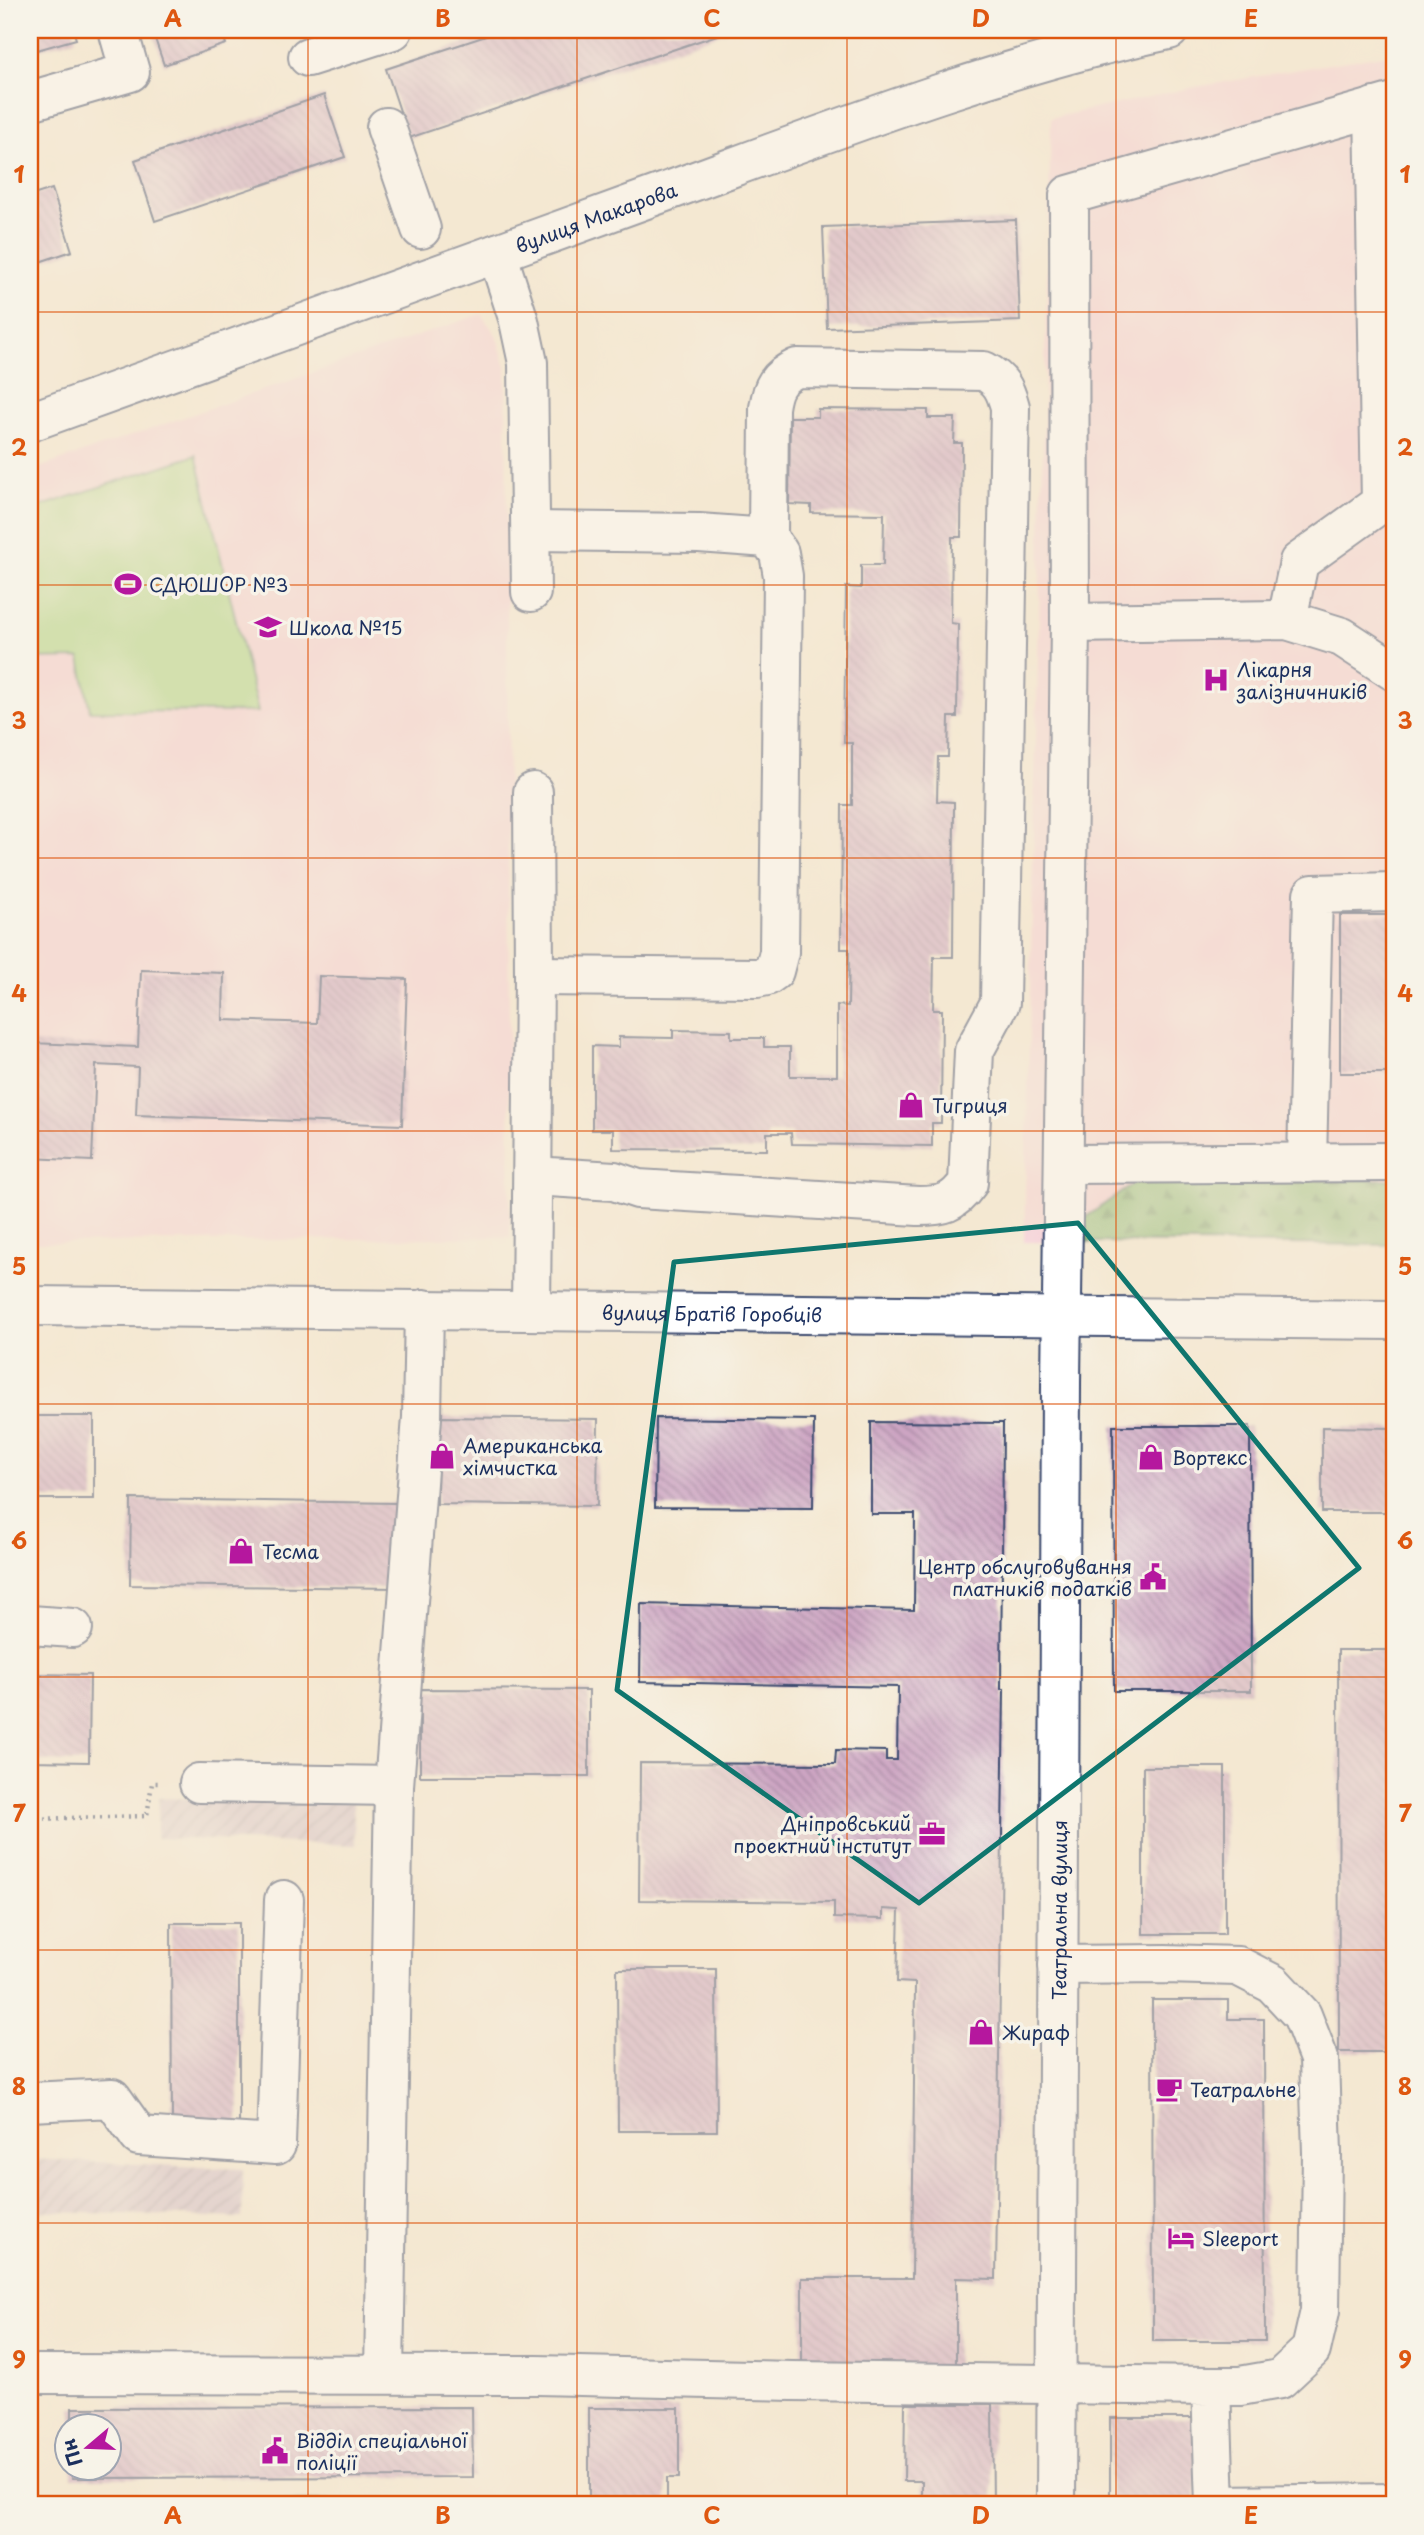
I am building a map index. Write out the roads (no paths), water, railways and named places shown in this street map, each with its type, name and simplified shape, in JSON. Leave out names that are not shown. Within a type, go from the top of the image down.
[{"type":"street","points":[[30,101],[130,72],[118,30]]},
{"type":"street","points":[[308,57],[393,30]]},
{"type":"street","name":"вулиця Макарова","points":[[30,422],[771,153],[1014,69],[1098,45],[1169,30]]},
{"type":"street","points":[[1287,620],[1299,562],[1381,503],[1384,104]]},
{"type":"street","name":"Театральна вулиця","points":[[1056,2505],[1062,1316],[1070,623],[1069,195],[1384,104]]},
{"type":"street","points":[[386,127],[421,229]]},
{"type":"street","points":[[497,253],[519,321],[528,363],[531,592]]},
{"type":"street","points":[[533,1176],[614,1181],[638,1189],[918,1206],[941,1206],[959,1196],[968,1183],[974,1051],[1000,1003],[1010,407],[1006,390],[998,379],[984,371],[797,368],[784,374],[772,387],[769,408],[768,538],[779,553],[783,576],[779,953],[774,971],[757,978],[534,976]]},
{"type":"street","points":[[531,531],[699,533],[768,538]]},
{"type":"street","points":[[1070,623],[1287,620],[1342,637],[1394,671]]},
{"type":"street","points":[[531,1311],[533,792]]},
{"type":"street","points":[[1307,1163],[1313,894],[1394,892]]},
{"type":"street","points":[[1064,1164],[1394,1162]]},
{"type":"street","name":"вулиця Братів Горобців","points":[[30,1306],[1394,1320]]},
{"type":"street","points":[[384,2373],[394,1786],[422,1417],[424,1310]]},
{"type":"street","points":[[30,1625],[73,1628]]},
{"type":"street","points":[[199,1783],[394,1786]]},
{"type":"street","points":[[30,2102],[112,2098],[139,2136],[276,2145],[284,1900]]},
{"type":"street","points":[[30,2374],[384,2373],[1212,2386],[1240,2386],[1280,2379],[1311,2350],[1320,2311],[1320,2059],[1301,2015],[1273,1984],[1238,1966],[1058,1965]]},
{"type":"street","points":[[1212,2386],[1215,2505],[1394,2503]]},
{"type":"place","name":"СДЮШОР №3","points":[[128,584]]},
{"type":"place","name":"Школа №15","points":[[268,627]]},
{"type":"place","name":"Лікарня залізничників","points":[[1216,680]]},
{"type":"place","name":"Тигриця","points":[[911,1105]]},
{"type":"place","name":"Американська хімчистка","points":[[442,1456]]},
{"type":"place","name":"Вортекс","points":[[1151,1457]]},
{"type":"place","name":"Тесма","points":[[241,1551]]},
{"type":"place","name":"Центр обслуговування платників податків","points":[[1153,1577]]},
{"type":"place","name":"Дніпровський проектний інститут","points":[[932,1834]]},
{"type":"place","name":"Жираф","points":[[981,2032]]},
{"type":"place","name":"Театральне","points":[[1169,2089]]},
{"type":"place","name":"Sleeport","points":[[1181,2238]]},
{"type":"place","name":"Відділ спеціальної поліції","points":[[275,2451]]}]
